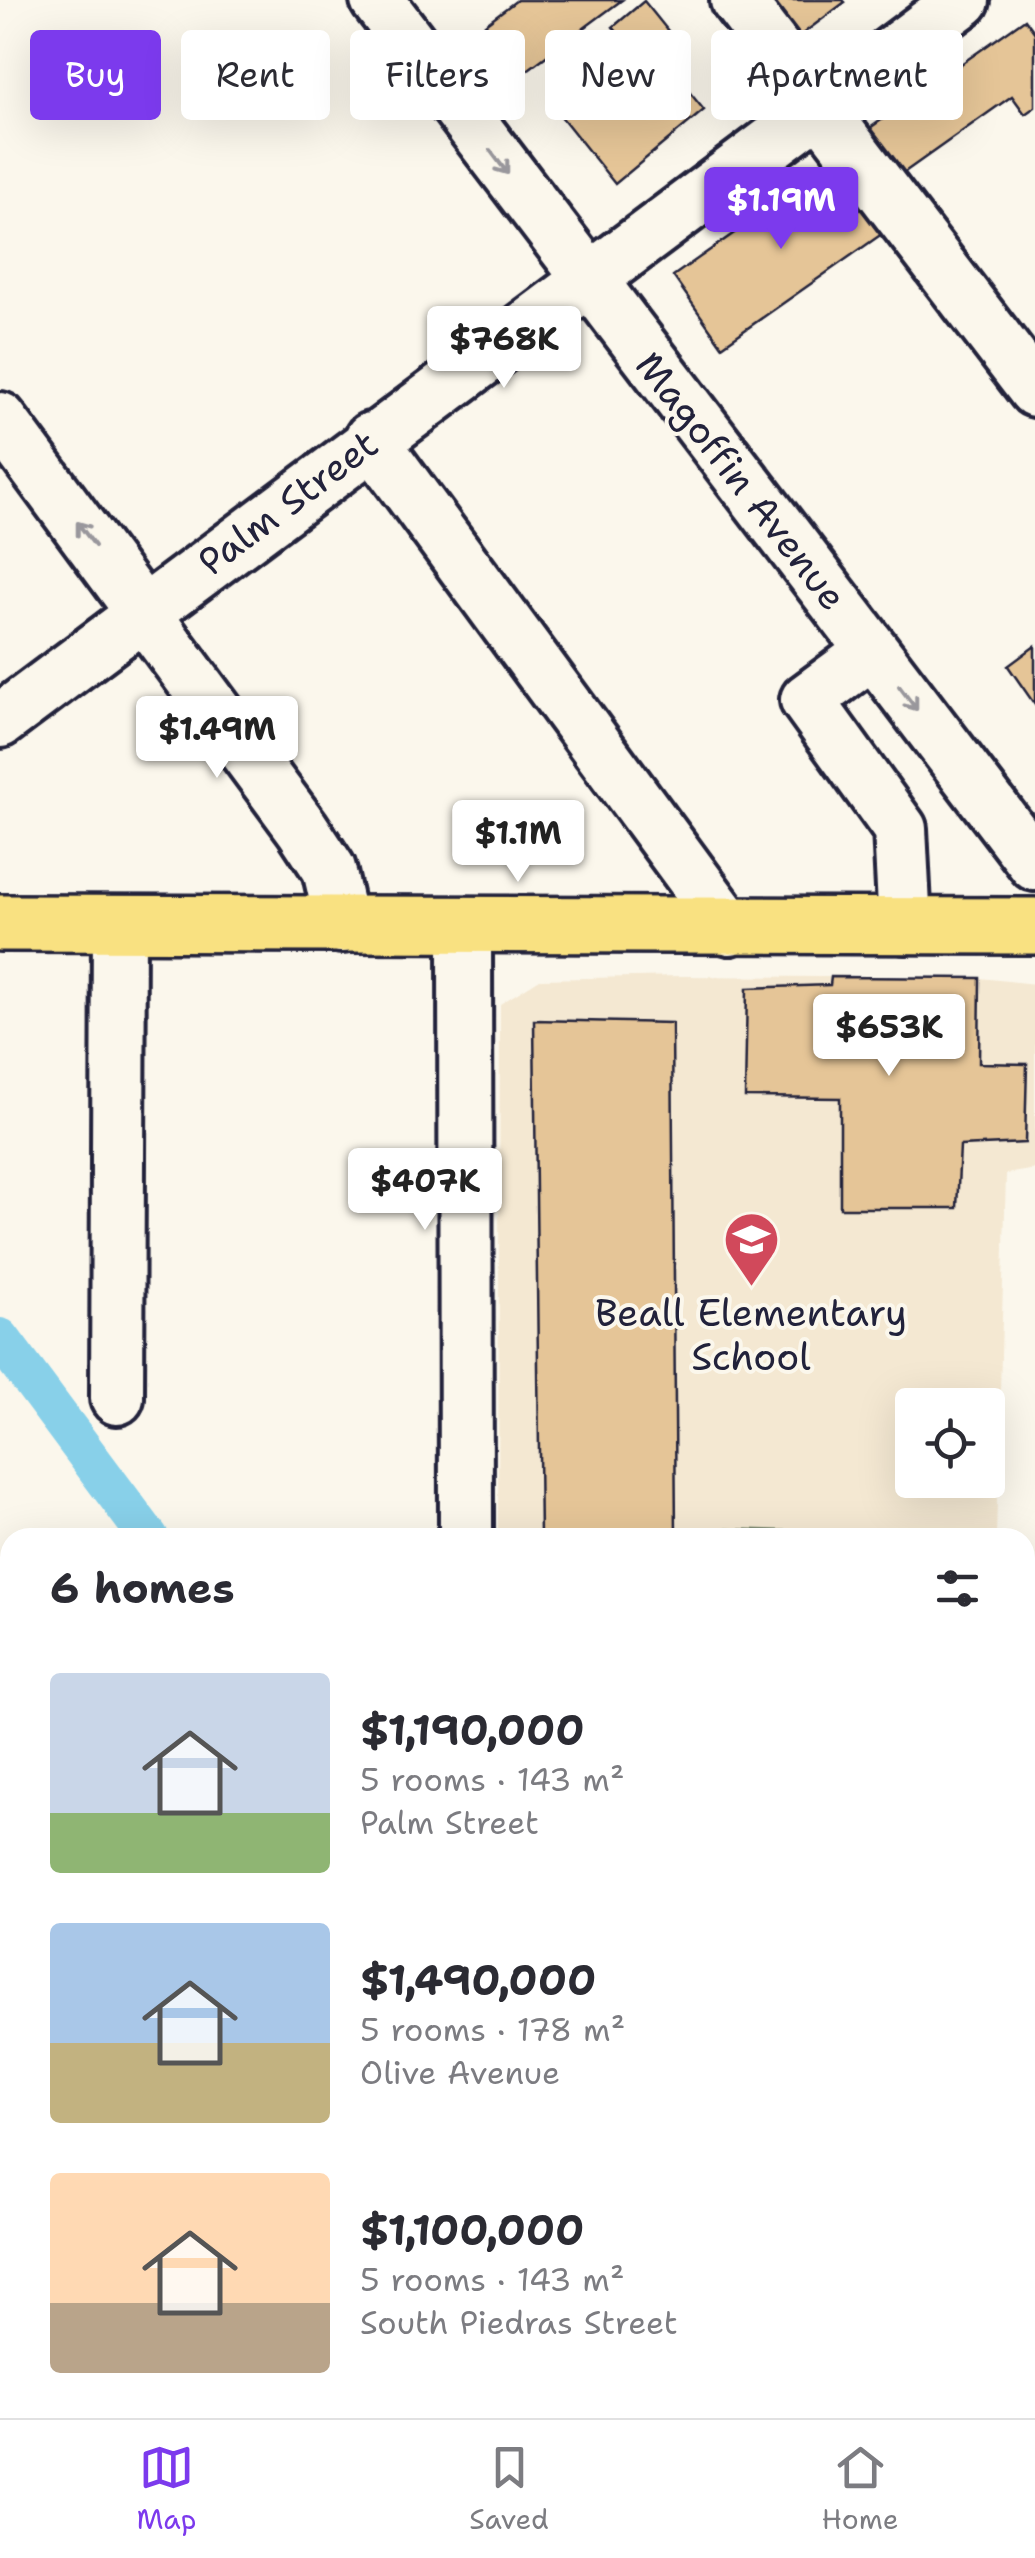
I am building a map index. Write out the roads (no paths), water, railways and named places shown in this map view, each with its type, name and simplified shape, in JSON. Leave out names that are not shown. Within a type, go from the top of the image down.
[{"type":"main road","points":[[0,923],[1035,926]]},
{"type":"street","name":"Magoffin Avenue","points":[[377,0],[1035,864]]},
{"type":"street","points":[[737,0],[760,30]]},
{"type":"street","name":"Palm Street","points":[[922,30],[962,0]]},
{"type":"street","name":"Palm Street","points":[[0,721],[371,439],[802,120]]},
{"type":"street","points":[[827,120],[1035,390]]},
{"type":"street","points":[[0,419],[329,868],[342,926]]},
{"type":"street","points":[[371,439],[730,928]]},
{"type":"street","points":[[872,652],[807,700],[900,828],[906,927]]},
{"type":"street","points":[[116,1398],[119,925]]},
{"type":"street","points":[[464,927],[466,1528]]},
{"type":"waterway","points":[[0,1338],[142,1528]]},
{"type":"place","name":"Beall Elementary School","points":[[751,1289]]}]
